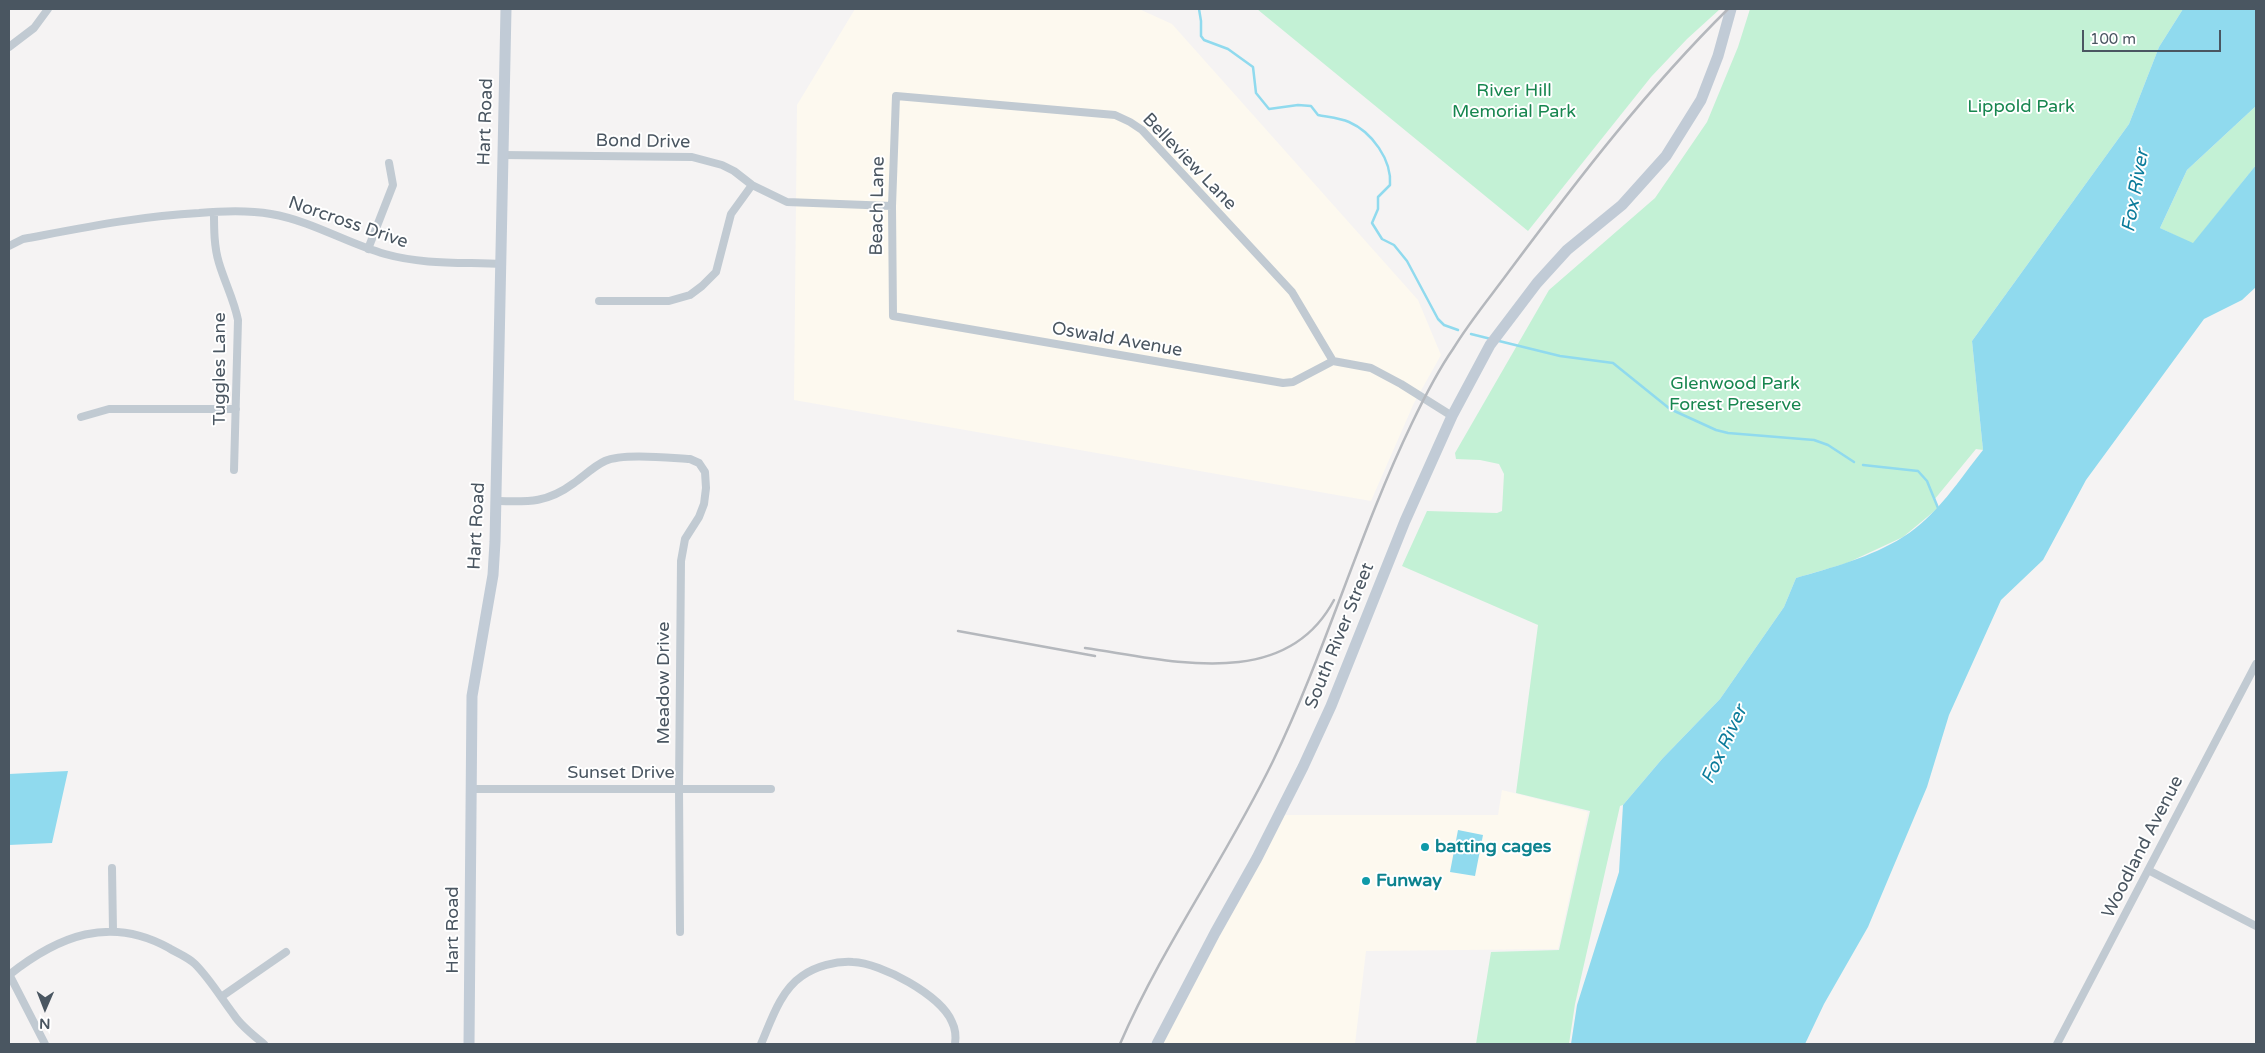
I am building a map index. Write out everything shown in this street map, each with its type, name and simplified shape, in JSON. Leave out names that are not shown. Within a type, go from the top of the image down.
[{"type":"main road","name":"Hart Road","points":[[469,1044],[472,696],[493,575],[497,501],[506,9]]},
{"type":"main road","name":"South River Street","points":[[1158,1044],[1215,933],[1257,858],[1306,760],[1331,706],[1405,521],[1452,416],[1490,345],[1537,283],[1567,250],[1622,205],[1666,156],[1701,100],[1718,56],[1731,9]]},
{"type":"street","points":[[9,46],[34,28],[48,9]]},
{"type":"street","name":"Beach Lane","points":[[892,316],[892,206],[896,96]]},
{"type":"street","name":"Belleview Lane","points":[[896,96],[1114,115],[1130,122],[1142,130],[1292,292],[1333,362]]},
{"type":"street","name":"Bond Drive","points":[[502,155],[692,157],[722,165],[776,199],[796,203],[892,206]]},
{"type":"street","points":[[368,249],[393,185],[389,163]]},
{"type":"street","points":[[599,301],[674,300],[690,295],[702,286],[716,272],[731,214],[752,185]]},
{"type":"street","name":"Norcross Drive","points":[[9,246],[23,239],[119,221],[166,215],[214,212],[270,214],[297,219],[323,228],[368,249],[412,260],[502,264]]},
{"type":"street","name":"Tuggles Lane","points":[[214,212],[215,244],[219,263],[233,299],[238,320],[234,470]]},
{"type":"street","name":"Oswald Avenue","points":[[892,316],[1283,384],[1293,382],[1333,362]]},
{"type":"street","points":[[1333,362],[1371,368],[1401,384],[1452,416]]},
{"type":"street","points":[[81,417],[109,409],[236,409]]},
{"type":"street","name":"Meadow Drive","points":[[497,501],[532,502],[548,498],[563,491],[598,465],[613,458],[690,459],[699,463],[705,472],[704,504],[682,550],[679,788],[680,932]]},
{"type":"street","name":"Woodland Avenue","points":[[2056,1044],[2256,664]]},
{"type":"street","name":"Sunset Drive","points":[[471,789],[771,789]]},
{"type":"street","points":[[112,868],[113,931]]},
{"type":"street","points":[[2148,870],[2256,926]]},
{"type":"street","points":[[45,1044],[9,974],[36,954],[55,944],[75,937],[113,931],[135,934],[156,941],[194,963],[235,1017],[263,1044]]},
{"type":"street","points":[[221,997],[286,952]]},
{"type":"street","points":[[762,1044],[776,1009],[788,990],[802,976],[820,967],[840,962],[872,965],[890,972],[925,994],[946,1012],[952,1022],[955,1044]]},
{"type":"shaded area","points":[[855,9],[1139,9],[1172,24],[1418,300],[1441,355],[1414,403],[1371,501],[794,400],[797,105]]},
{"type":"shaded area","points":[[1502,790],[1588,812],[1558,949],[1366,951],[1355,1044],[1163,1044],[1208,952],[1285,815],[1498,815]]},
{"type":"green space","name":"River Hill Memorial Park","points":[[1257,9],[1720,9],[1687,39],[1651,77],[1528,231]]},
{"type":"green space","name":"Glenwood Park Forest Preserve","points":[[1750,9],[2183,9],[2159,47],[2129,124],[1972,341],[1983,450],[1976,449],[1934,500],[1938,508],[1903,537],[1847,563],[1796,578],[1784,607],[1720,699],[1662,759],[1623,805],[1620,806],[1575,1004],[1569,1044],[1476,1044],[1491,952],[1559,950],[1590,811],[1516,793],[1538,625],[1402,566],[1427,511],[1497,513],[1502,511],[1504,474],[1499,464],[1480,460],[1456,459],[1455,453],[1549,290],[1655,198],[1707,122],[1738,47]]},
{"type":"green space","points":[[2256,106],[2256,165],[2193,244],[2160,228],[2187,170]]},
{"type":"water","name":"Fox River","points":[[2183,9],[2256,9],[2256,106],[2187,170],[2160,228],[2193,243],[2256,165],[2256,287],[2242,300],[2204,319],[2086,480],[2043,560],[2001,600],[1949,715],[1927,787],[1868,927],[1824,1004],[1805,1044],[1571,1044],[1577,1005],[1619,872],[1623,805],[1662,759],[1720,699],[1784,607],[1796,578],[1864,556],[1903,537],[1937,508],[1983,450],[1972,341],[2129,124],[2159,47]]},
{"type":"water","points":[[68,771],[52,843],[9,845],[9,774]]},
{"type":"water","points":[[1458,830],[1483,835],[1475,876],[1450,872]]},
{"type":"waterway","points":[[1199,9],[1201,36],[1204,40],[1228,49],[1253,67],[1256,93],[1269,109],[1298,105],[1311,106],[1318,115],[1349,122],[1373,140],[1388,166],[1390,185],[1378,197],[1378,209],[1372,223],[1382,239],[1394,245],[1407,261],[1438,319],[1444,325],[1458,330]]},
{"type":"waterway","points":[[1471,334],[1491,339]]},
{"type":"waterway","points":[[1499,341],[1560,356],[1613,363],[1670,409],[1716,430],[1728,433],[1814,440],[1828,445],[1854,462]]},
{"type":"waterway","points":[[1863,465],[1918,471],[1927,481],[1938,508]]},
{"type":"railway","points":[[1120,1044],[1155,972],[1255,797],[1273,761],[1310,677],[1375,507],[1431,385],[1473,319],[1614,135],[1669,71],[1728,9]]},
{"type":"railway","points":[[1085,648],[1188,663],[1223,663],[1256,659],[1286,648],[1313,629],[1334,600]]},
{"type":"railway","points":[[958,631],[1095,656]]},
{"type":"place","name":"batting cages","points":[[1425,847]]},
{"type":"place","name":"Funway","points":[[1366,881]]},
{"type":"park label","name":"Lippold Park","points":[[2021,107]]}]
